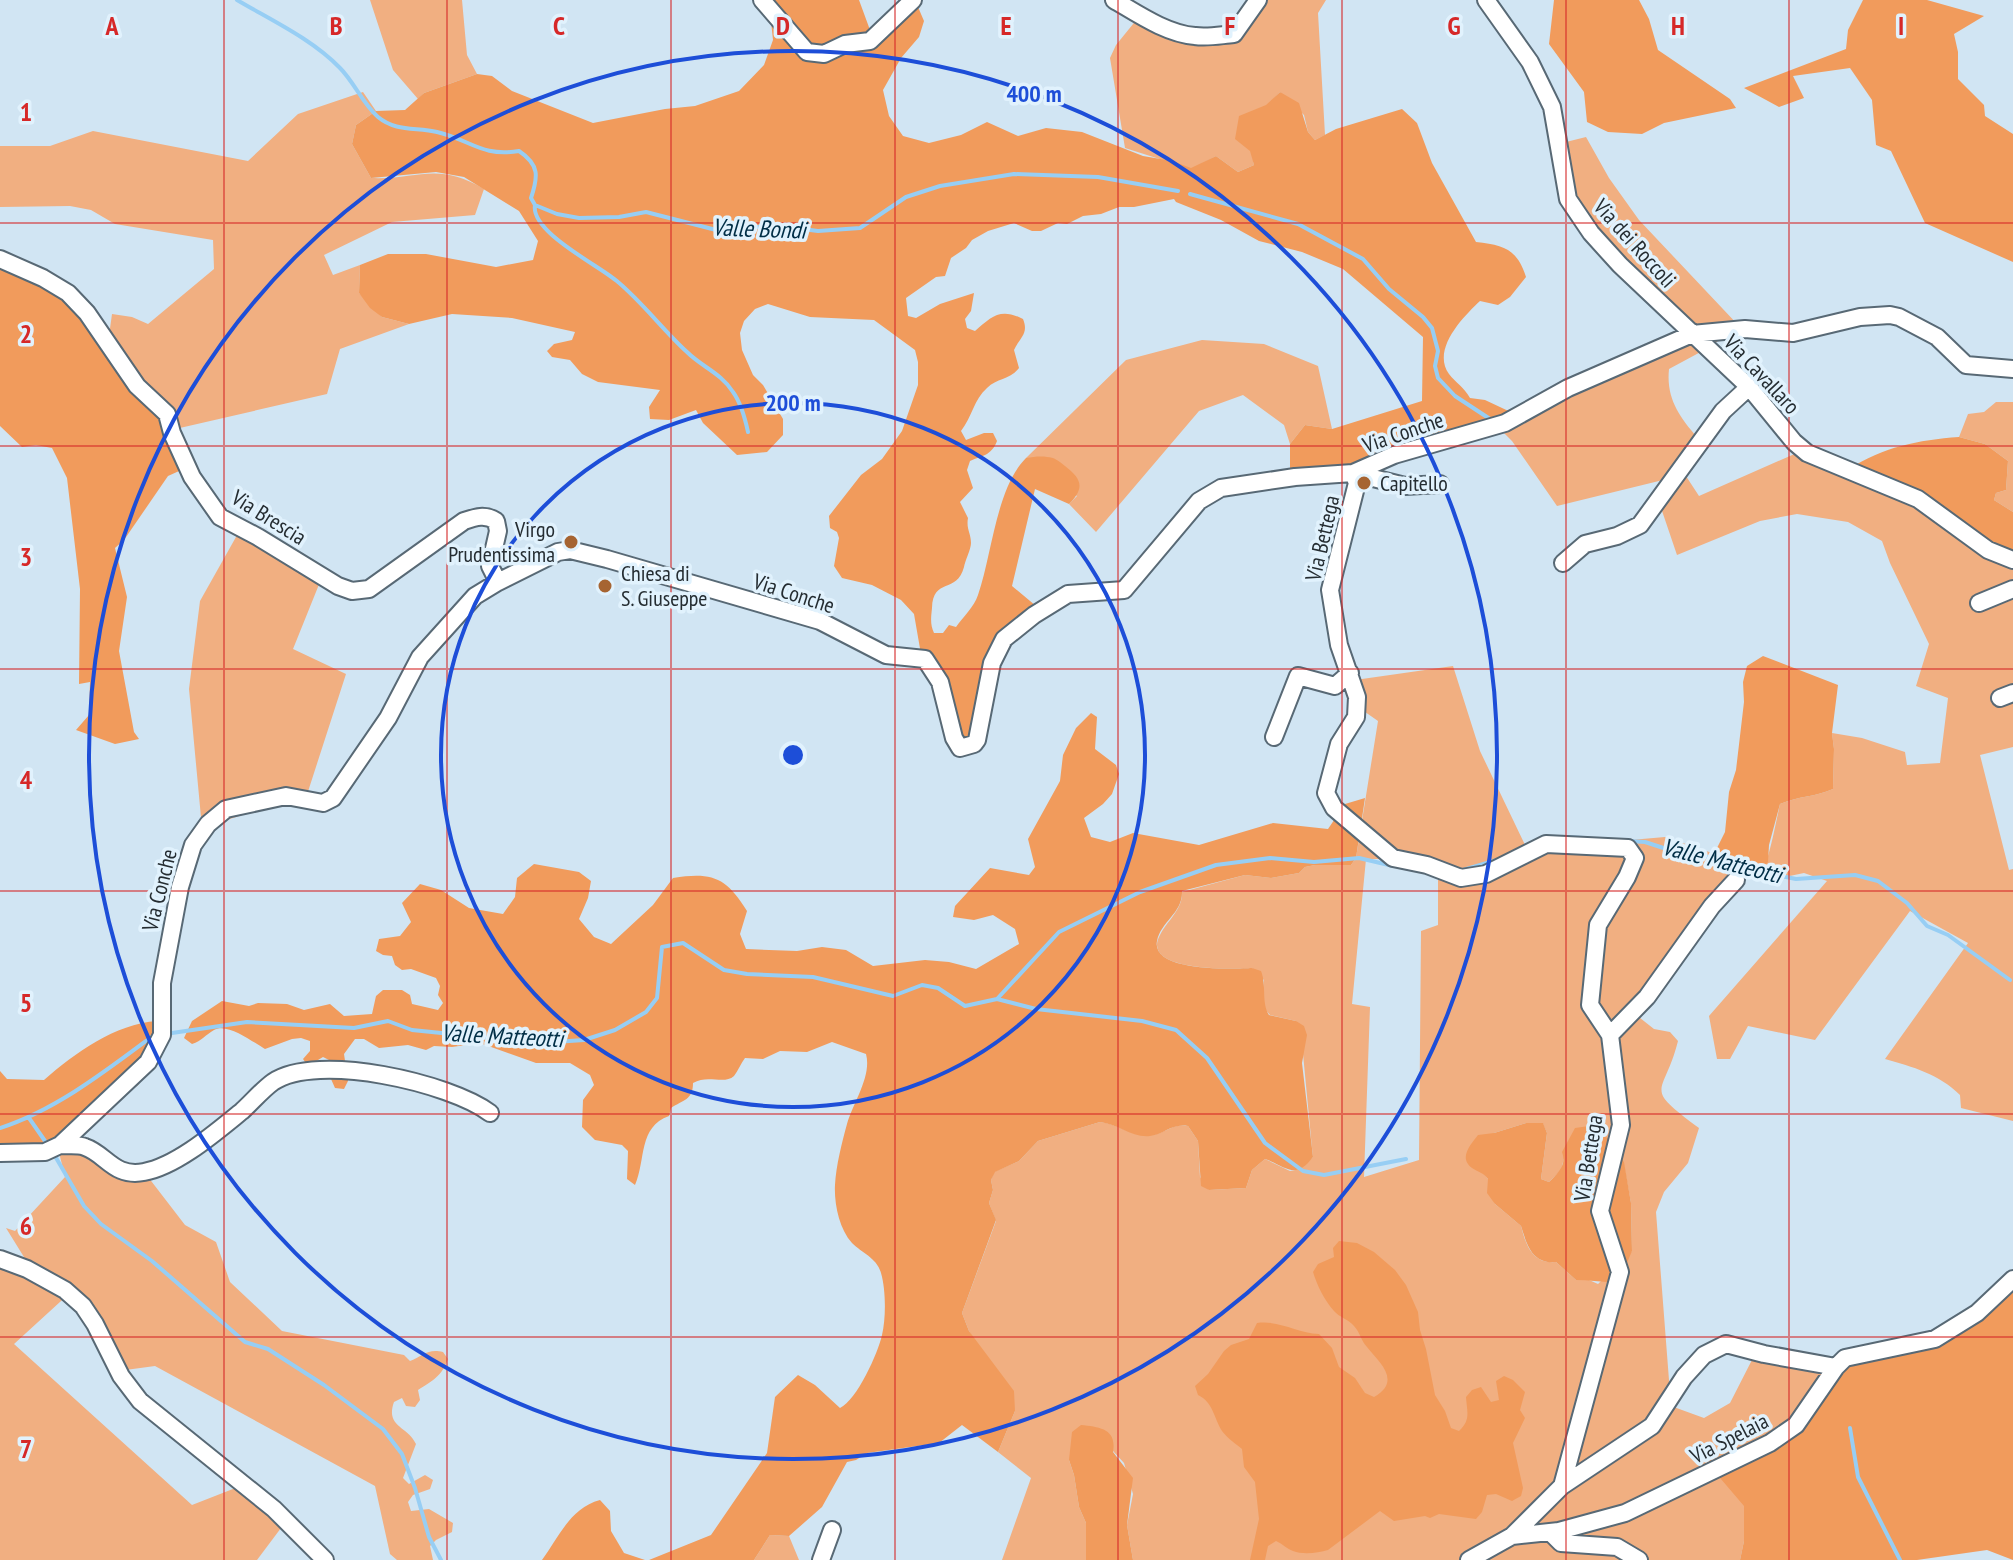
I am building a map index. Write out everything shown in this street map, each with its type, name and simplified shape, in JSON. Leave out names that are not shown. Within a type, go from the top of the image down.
[{"type":"street","points":[[762,0],[807,52],[824,54],[845,44],[870,41],[913,0]]},
{"type":"street","points":[[1114,0],[1151,20],[1196,37],[1234,34],[1258,0]]},
{"type":"street","name":"Via dei Roccoli","points":[[1486,0],[1530,62],[1552,107],[1568,199],[1591,233],[1620,265],[1692,334]]},
{"type":"street","name":"Via Brescia","points":[[0,259],[68,293],[87,313],[137,386],[167,414],[192,477],[220,517],[338,586],[352,591],[369,589],[464,521],[489,516],[496,521],[498,531],[490,560],[498,582]]},
{"type":"street","name":"Via Cavallaro","points":[[1692,334],[1745,329],[1793,333],[1860,317],[1890,315],[1937,337],[1966,365],[2013,369]]},
{"type":"street","name":"Via Cavallaro","points":[[1692,334],[1749,387],[1794,442],[1807,453],[1918,499],[1988,550],[2013,560]]},
{"type":"street","name":"Via Conche","points":[[60,1145],[148,1062],[162,1035],[162,983],[180,887],[193,845],[208,824],[226,809],[286,796],[323,803],[333,798],[388,718],[420,657],[475,596],[558,552],[570,550],[820,621],[886,655],[925,659],[940,682],[954,738],[960,748],[977,740],[992,663],[1004,639],[1068,594],[1124,590],[1199,501],[1221,488],[1295,477],[1353,473],[1394,455],[1505,423],[1568,388],[1692,334]]},
{"type":"street","points":[[1563,563],[1585,544],[1617,536],[1640,525],[1723,411],[1749,387]]},
{"type":"street","points":[[1353,473],[1405,486],[1440,484]]},
{"type":"street","name":"Via Bettega","points":[[1353,473],[1357,483],[1330,590],[1339,645],[1357,697],[1356,717],[1339,744],[1326,793],[1334,808],[1393,858],[1427,865],[1461,878],[1486,874],[1546,844],[1628,848],[1635,858],[1598,925],[1590,1005],[1610,1035],[1621,1125],[1600,1211],[1620,1272],[1562,1486]]},
{"type":"street","points":[[1979,603],[2013,589]]},
{"type":"street","points":[[1274,737],[1298,676],[1335,686],[1350,673]]},
{"type":"street","points":[[1610,1035],[1647,997],[1712,906],[1736,880]]},
{"type":"street","points":[[0,1153],[45,1152],[60,1145],[85,1146],[114,1168],[140,1173],[160,1168],[199,1144],[274,1082],[295,1071],[372,1074],[409,1080],[472,1100],[490,1113]]},
{"type":"street","points":[[0,1259],[27,1269],[65,1290],[83,1306],[121,1376],[140,1401],[274,1509],[325,1560]]},
{"type":"street","points":[[1836,1367],[1845,1358],[1923,1343],[1944,1335],[1987,1305],[2013,1279]]},
{"type":"street","name":"Via Bettega","points":[[1512,1536],[1562,1486],[1652,1426],[1684,1377],[1704,1355],[1726,1344],[1836,1367]]},
{"type":"street","name":"Via Spelaia","points":[[1469,1560],[1512,1536],[1550,1532],[1625,1513],[1770,1443],[1796,1425],[1836,1367]]},
{"type":"street","points":[[821,1560],[832,1530]]},
{"type":"street","points":[[1550,1532],[1561,1543],[1617,1547],[1639,1560]]},
{"type":"shaded area","points":[[370,0],[462,0],[467,55],[477,74],[424,93],[418,99],[393,70]]},
{"type":"shaded area","points":[[761,0],[859,0],[870,30],[915,0],[924,21],[919,37],[901,58],[883,90],[889,116],[903,136],[929,143],[961,135],[987,122],[1018,136],[1046,128],[1082,132],[1143,156],[1191,168],[1216,156],[1238,172],[1254,165],[1250,151],[1235,139],[1239,116],[1266,105],[1280,92],[1299,103],[1308,132],[1315,140],[1336,129],[1402,109],[1417,123],[1432,163],[1476,242],[1502,247],[1514,254],[1526,277],[1510,297],[1498,305],[1480,301],[1452,334],[1444,354],[1449,374],[1470,398],[1485,400],[1517,415],[1418,456],[1290,479],[1290,444],[1305,425],[1332,429],[1422,401],[1423,337],[1343,269],[1302,252],[1259,241],[1174,199],[1119,207],[1101,214],[1083,216],[1067,224],[1058,223],[1041,231],[1032,231],[1014,223],[972,240],[951,258],[945,276],[936,277],[906,298],[908,316],[916,318],[940,304],[974,293],[971,311],[965,319],[967,328],[975,331],[996,315],[1008,314],[1023,319],[1025,328],[1014,350],[1019,368],[983,392],[961,431],[966,440],[993,433],[997,441],[989,452],[970,461],[967,470],[973,488],[960,502],[968,518],[971,546],[961,575],[936,592],[933,598],[931,621],[934,633],[943,633],[949,625],[956,627],[976,599],[1001,504],[1016,471],[1026,458],[1050,457],[1061,462],[1078,480],[1079,488],[1069,504],[1035,489],[1012,586],[1042,611],[1004,644],[980,677],[979,735],[968,750],[922,660],[914,614],[901,600],[872,585],[842,578],[834,566],[839,538],[837,532],[830,528],[829,516],[861,475],[882,459],[902,431],[918,385],[915,350],[874,320],[810,317],[768,304],[755,309],[744,321],[740,333],[742,350],[753,375],[763,385],[783,419],[783,435],[767,452],[737,455],[703,423],[696,410],[669,420],[650,419],[649,407],[660,390],[598,382],[582,374],[570,360],[552,357],[547,351],[554,344],[572,340],[575,332],[512,318],[452,314],[409,324],[382,317],[370,308],[359,293],[360,265],[388,254],[426,254],[496,267],[533,260],[538,241],[519,211],[464,177],[436,172],[371,178],[352,144],[356,125],[376,111],[405,110],[424,93],[477,74],[492,76],[512,91],[593,123],[695,106],[739,91],[764,65],[773,40],[770,12]]},
{"type":"shaded area","points":[[1262,0],[1326,0],[1318,13],[1325,135],[1315,140],[1308,132],[1304,115],[1280,92],[1267,107],[1258,126],[1253,145],[1254,165],[1238,172],[1216,156],[1191,169],[1125,148],[1110,58],[1116,45],[1142,13],[1156,26],[1244,32]]},
{"type":"shaded area","points":[[1554,0],[1639,0],[1649,19],[1658,50],[1730,99],[1736,108],[1664,123],[1642,134],[1608,132],[1587,122],[1584,92],[1549,44]]},
{"type":"shaded area","points":[[1863,0],[1927,0],[1984,16],[1954,34],[1958,79],[1984,105],[1985,116],[2013,134],[2013,262],[1925,223],[1891,151],[1876,145],[1872,100],[1850,68],[1793,76],[1804,98],[1779,107],[1744,88],[1846,49],[1848,30]]},
{"type":"shaded area","points":[[363,92],[376,111],[356,125],[352,144],[371,178],[440,174],[468,181],[484,189],[475,215],[392,222],[324,255],[333,275],[360,265],[359,293],[382,317],[409,324],[340,349],[327,394],[171,430],[108,343],[112,314],[132,317],[148,324],[214,269],[213,240],[115,224],[91,210],[70,206],[0,207],[0,146],[50,146],[93,131],[248,161],[298,114]]},
{"type":"shaded area","points":[[1586,137],[1609,178],[1639,220],[1739,326],[1708,348],[1669,369],[1675,406],[1697,437],[1682,470],[1699,496],[1799,452],[1849,469],[2013,559],[2013,747],[1980,755],[2009,870],[2013,869],[2013,1121],[1961,1108],[1960,1095],[1934,1076],[1885,1059],[1968,943],[1910,911],[1815,1040],[1748,1026],[1730,1059],[1717,1059],[1709,1016],[1827,881],[1804,873],[1780,878],[1763,868],[1780,804],[1833,789],[1832,733],[1862,738],[1905,752],[1907,765],[1940,763],[1948,698],[1916,686],[1929,644],[1882,541],[1848,522],[1797,514],[1760,521],[1677,555],[1660,505],[1663,480],[1557,506],[1512,441],[1497,426],[1690,338],[1590,235],[1554,145]]},
{"type":"shaded area","points":[[0,259],[68,293],[171,430],[188,467],[168,476],[124,540],[115,548],[127,597],[119,651],[134,732],[139,739],[115,744],[76,730],[89,715],[90,682],[79,684],[80,589],[67,478],[52,448],[36,445],[22,447],[0,426]]},
{"type":"shaded area","points":[[1202,340],[1264,344],[1318,366],[1332,429],[1305,425],[1290,444],[1284,425],[1243,395],[1199,411],[1096,532],[1069,504],[1077,496],[1026,458],[1126,360]]},
{"type":"shaded area","points":[[1996,402],[2013,402],[2013,512],[1994,500],[1996,493],[2006,490],[2008,461],[1985,444],[1959,437],[1968,414],[1984,412]]},
{"type":"shaded area","points":[[1959,437],[1985,444],[2008,461],[2006,490],[1996,493],[1994,500],[2013,512],[2013,559],[1849,469],[1901,446]]},
{"type":"shaded area","points":[[245,521],[271,545],[322,577],[293,649],[346,674],[303,807],[270,806],[202,828],[189,689],[200,601]]},
{"type":"shaded area","points":[[1763,656],[1838,685],[1832,733],[1833,789],[1780,804],[1769,845],[1768,862],[1763,868],[1748,872],[1724,864],[1717,848],[1725,832],[1729,792],[1736,770],[1744,702],[1743,682],[1747,666]]},
{"type":"shaded area","points":[[1453,666],[1480,751],[1527,849],[1665,837],[1718,855],[1724,864],[1740,869],[1720,892],[1635,1014],[1654,1029],[1670,1032],[1678,1041],[1663,1082],[1663,1096],[1699,1128],[1688,1163],[1664,1192],[1656,1212],[1671,1406],[1704,1418],[1730,1403],[1754,1356],[1833,1371],[1744,1506],[1744,1541],[1740,1560],[1133,1560],[1127,1525],[1133,1494],[1124,1463],[1113,1451],[1069,1460],[1079,1507],[1086,1523],[1086,1560],[1002,1560],[1031,1478],[998,1452],[1015,1411],[969,1331],[962,1313],[996,1221],[989,1203],[994,1172],[1019,1161],[1038,1141],[1100,1122],[1144,1135],[1188,1126],[1198,1141],[1200,1177],[1209,1190],[1246,1188],[1252,1170],[1265,1159],[1290,1171],[1300,1169],[1313,1157],[1303,1054],[1296,1021],[1270,1015],[1264,1008],[1264,980],[1252,968],[1191,966],[1163,956],[1157,947],[1160,935],[1180,904],[1182,892],[1245,875],[1271,878],[1299,873],[1305,867],[1315,865],[1351,865],[1356,858],[1378,721],[1358,707],[1355,680]],"holes":[[[1366,859],[1402,859],[1438,867],[1438,925],[1421,931],[1419,1160],[1364,1177],[1370,1007],[1352,1004]],[[1526,1123],[1543,1124],[1547,1133],[1541,1179],[1549,1182],[1561,1170],[1564,1158],[1622,1155],[1631,1203],[1632,1251],[1598,1284],[1576,1280],[1556,1262],[1541,1260],[1531,1252],[1521,1226],[1495,1204],[1488,1179],[1482,1171],[1494,1133]]]},
{"type":"shaded area","points":[[1091,713],[1097,717],[1095,749],[1116,765],[1119,774],[1112,794],[1084,818],[1091,837],[1110,842],[1133,833],[1199,845],[1273,823],[1328,829],[1345,804],[1365,798],[1356,858],[1351,865],[1315,865],[1305,867],[1299,873],[1271,878],[1245,875],[1182,891],[1176,911],[1157,941],[1159,951],[1179,963],[1261,971],[1269,1015],[1304,1026],[1307,1035],[1302,1063],[1313,1157],[1295,1170],[1265,1159],[1252,1170],[1246,1188],[1209,1190],[1201,1186],[1198,1141],[1188,1126],[1143,1136],[1100,1122],[1038,1141],[1019,1161],[995,1172],[991,1180],[993,1190],[989,1203],[996,1220],[962,1313],[969,1331],[1014,1391],[1015,1411],[998,1452],[962,1425],[939,1443],[867,1453],[847,1462],[822,1507],[789,1536],[770,1535],[754,1560],[649,1560],[711,1535],[767,1453],[775,1397],[798,1375],[815,1385],[840,1408],[853,1396],[871,1364],[883,1328],[883,1280],[876,1263],[852,1243],[844,1231],[838,1216],[835,1192],[845,1131],[866,1071],[866,1054],[832,1042],[807,1052],[780,1051],[763,1059],[745,1058],[730,1079],[704,1079],[693,1083],[689,1096],[671,1108],[669,1116],[652,1128],[644,1145],[635,1185],[627,1179],[628,1151],[622,1145],[595,1140],[582,1127],[583,1100],[594,1085],[590,1075],[570,1063],[536,1063],[480,1043],[434,1046],[426,1050],[408,1045],[379,1048],[364,1039],[355,1039],[344,1054],[348,1081],[344,1089],[335,1088],[331,1079],[331,1061],[323,1057],[308,1066],[303,1059],[310,1051],[310,1041],[301,1038],[265,1049],[240,1034],[219,1028],[192,1044],[184,1038],[192,1021],[222,1001],[249,1006],[258,1003],[287,1004],[304,1010],[330,1004],[344,1016],[372,1014],[376,996],[383,990],[402,990],[410,995],[412,1004],[438,1010],[443,1003],[438,995],[440,986],[436,978],[411,969],[402,970],[395,965],[392,956],[376,951],[379,939],[400,936],[411,922],[402,903],[420,884],[441,890],[469,908],[503,914],[515,897],[517,878],[534,864],[579,872],[591,881],[579,919],[594,937],[611,944],[653,905],[673,878],[698,876],[725,884],[747,911],[740,934],[746,949],[797,951],[822,947],[846,950],[873,966],[925,960],[976,969],[1019,944],[1015,929],[993,915],[974,920],[953,917],[955,906],[990,868],[1029,875],[1035,867],[1028,839],[1060,781],[1063,755],[1076,728]]},
{"type":"shaded area","points":[[157,1021],[159,1053],[138,1085],[57,1144],[0,1153],[0,1071],[7,1079],[44,1080],[82,1050],[111,1034],[141,1023]]},
{"type":"shaded area","points":[[1526,1123],[1543,1123],[1547,1133],[1541,1179],[1549,1182],[1561,1168],[1562,1152],[1575,1128],[1589,1126],[1612,1141],[1624,1162],[1631,1203],[1632,1251],[1619,1282],[1576,1280],[1556,1262],[1541,1260],[1528,1246],[1521,1226],[1487,1193],[1488,1179],[1468,1164],[1467,1151],[1478,1135]]},
{"type":"shaded area","points":[[73,1133],[145,1173],[185,1225],[216,1242],[230,1282],[282,1331],[404,1355],[410,1361],[429,1352],[443,1352],[448,1359],[446,1365],[436,1378],[418,1390],[420,1400],[415,1407],[406,1406],[402,1398],[394,1402],[392,1410],[395,1422],[416,1444],[403,1478],[409,1484],[425,1475],[433,1480],[430,1489],[413,1495],[408,1502],[411,1511],[429,1509],[453,1523],[452,1532],[430,1546],[433,1560],[397,1560],[390,1554],[375,1486],[155,1366],[118,1371],[72,1291],[14,1344],[192,1505],[238,1487],[281,1528],[257,1560],[0,1560],[0,1264],[32,1270],[6,1228],[15,1231],[65,1177],[57,1144]]},
{"type":"shaded area","points":[[1339,1241],[1357,1243],[1374,1252],[1395,1270],[1406,1285],[1418,1312],[1435,1395],[1451,1428],[1459,1431],[1465,1423],[1466,1397],[1472,1390],[1481,1387],[1491,1402],[1499,1400],[1496,1381],[1504,1376],[1525,1392],[1520,1410],[1525,1418],[1513,1443],[1523,1488],[1521,1496],[1512,1501],[1496,1494],[1487,1495],[1482,1512],[1476,1519],[1439,1514],[1430,1518],[1425,1516],[1394,1521],[1380,1511],[1328,1550],[1297,1552],[1276,1541],[1268,1546],[1265,1560],[1250,1560],[1259,1519],[1255,1482],[1244,1467],[1242,1449],[1222,1431],[1210,1406],[1198,1395],[1195,1386],[1224,1351],[1249,1339],[1257,1323],[1265,1323],[1319,1334],[1332,1348],[1339,1367],[1355,1378],[1365,1393],[1374,1397],[1382,1391],[1387,1385],[1386,1372],[1354,1326],[1330,1307],[1313,1272],[1318,1264],[1334,1257],[1333,1248]]},
{"type":"shaded area","points":[[2013,1280],[2013,1560],[1987,1550],[1917,1560],[1740,1560],[1744,1541],[1744,1506],[1715,1472],[1775,1442],[1841,1361],[1929,1342]]},
{"type":"shaded area","points":[[1081,1425],[1101,1428],[1110,1434],[1113,1452],[1133,1478],[1127,1525],[1133,1560],[1086,1560],[1086,1523],[1079,1507],[1069,1460],[1072,1432]]},
{"type":"shaded area","points":[[600,1500],[610,1511],[611,1531],[624,1553],[645,1560],[542,1560],[573,1516]]},
{"type":"shaded area","points":[[770,1535],[789,1536],[799,1560],[754,1560]]},
{"type":"waterway","name":"Valle Bondi","points":[[237,0],[317,48],[345,74],[373,112],[385,122],[449,135],[485,150],[519,151],[526,156],[536,172],[531,198],[543,226],[568,248],[618,282],[687,352],[723,380],[738,401],[748,432]]},
{"type":"waterway","name":"Valle Bondi","points":[[535,205],[579,218],[619,217],[646,212],[724,232],[771,225],[818,231],[860,228],[906,197],[940,186],[1014,174],[1098,177],[1178,191]]},
{"type":"waterway","name":"Valle Bondi","points":[[1190,194],[1298,224],[1363,259],[1389,289],[1432,328],[1438,351],[1435,366],[1438,378],[1455,396],[1490,419]]},
{"type":"waterway","name":"Valle Matteotti","points":[[1565,837],[1584,838]]},
{"type":"waterway","name":"Valle Matteotti","points":[[1628,841],[1645,842],[1685,855],[1710,857],[1736,867],[1796,879],[1855,875],[1878,881],[1907,903],[1927,926],[1948,935],[2010,980]]},
{"type":"waterway","name":"Valle Matteotti","points":[[997,999],[1059,932],[1140,892],[1216,865],[1270,858],[1314,862],[1359,858],[1393,866]]},
{"type":"waterway","name":"Valle Matteotti","points":[[1463,870],[1497,860]]},
{"type":"waterway","name":"Valle Matteotti","points":[[172,1033],[247,1022],[354,1028],[388,1021],[412,1030],[540,1043],[584,1040],[615,1030],[646,1012],[657,998],[662,947],[683,943],[724,970],[813,977],[893,996],[922,985],[938,988],[965,1006],[997,999],[1036,1009],[1142,1021],[1176,1030],[1207,1058],[1265,1143],[1303,1171],[1324,1175],[1406,1159]]},
{"type":"waterway","name":"Valle Matteotti","points":[[0,1128],[61,1100],[154,1035]]},
{"type":"waterway","points":[[29,1118],[45,1141]]},
{"type":"waterway","points":[[55,1156],[84,1206],[101,1224],[152,1261],[245,1342],[268,1349],[324,1385],[383,1429],[402,1454],[429,1537],[441,1560]]},
{"type":"waterway","points":[[1850,1428],[1858,1477],[1900,1560]]},
{"type":"place","name":"Capitello","points":[[1364,483]]},
{"type":"place","name":"Virgo Prudentissima","points":[[571,542]]},
{"type":"place","name":"Chiesa di S. Giuseppe","points":[[605,586]]}]
